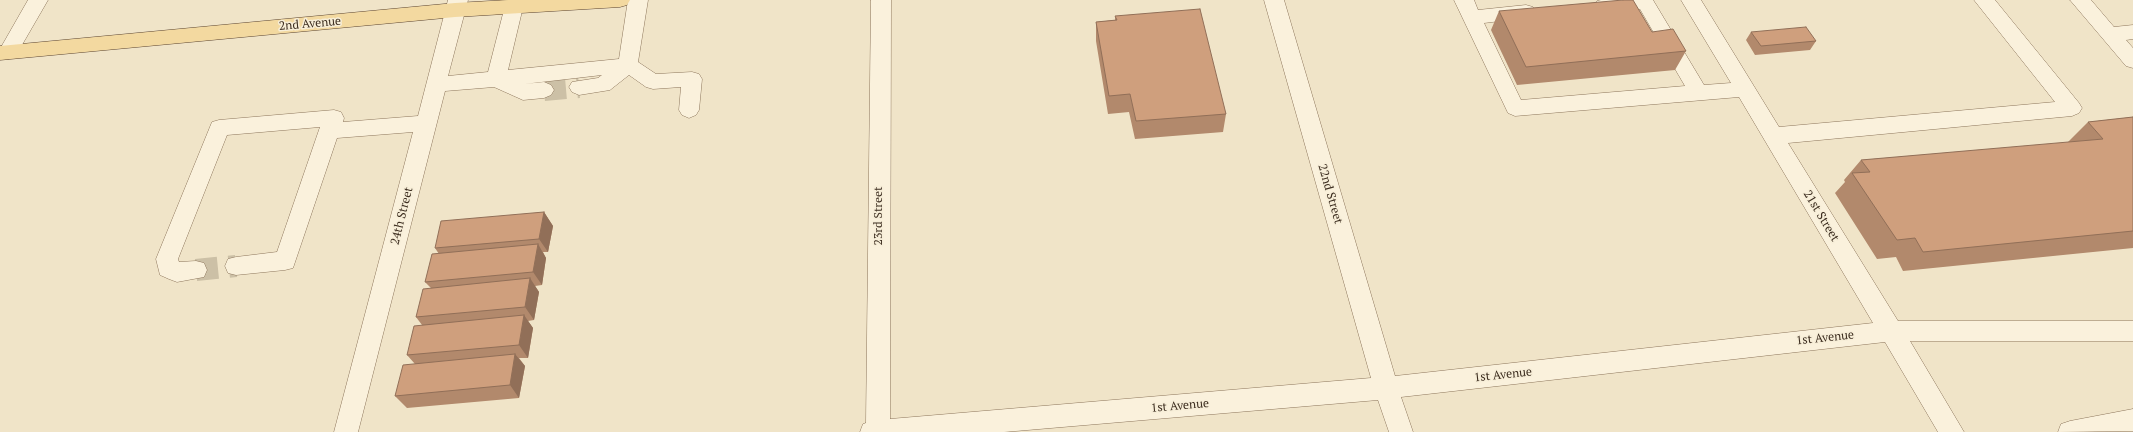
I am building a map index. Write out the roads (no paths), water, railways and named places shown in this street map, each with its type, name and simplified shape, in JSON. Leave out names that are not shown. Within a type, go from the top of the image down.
[{"type":"main road","name":"2nd Avenue","points":[[4,53],[457,5],[513,7],[620,0]]},
{"type":"street","points":[[4,53],[38,0]]},
{"type":"street","points":[[579,87],[603,85],[628,65],[638,0]]},
{"type":"street","name":"23rd Street","points":[[876,432],[881,0]]},
{"type":"street","name":"22nd Street","points":[[1274,0],[1386,388],[1401,432]]},
{"type":"street","name":"21st Street","points":[[1692,0],[1952,432]]},
{"type":"street","points":[[1773,136],[2072,108],[1984,0]]},
{"type":"street","points":[[2080,0],[2133,61]]},
{"type":"street","points":[[1590,7],[1645,2],[1699,93]]},
{"type":"street","name":"24th Street","points":[[346,432],[457,5]]},
{"type":"street","points":[[496,79],[513,7]]},
{"type":"street","points":[[1542,11],[1468,8],[1515,108],[1745,89]]},
{"type":"street","points":[[2110,34],[2133,32]]},
{"type":"street","points":[[436,84],[628,65],[653,82],[692,79],[689,110]]},
{"type":"street","points":[[496,79],[523,92],[544,90]]},
{"type":"street","points":[[196,270],[177,272],[168,268],[167,259],[219,128],[334,118],[285,261],[236,266]]},
{"type":"street","points":[[329,131],[426,123]]},
{"type":"street","name":"1st Avenue","points":[[876,432],[1386,388],[1890,331],[2126,331]]},
{"type":"street","points":[[2126,331],[2133,349]]},
{"type":"street","points":[[2070,432],[2133,420]]},
{"type":"tunnel","points":[[544,90],[579,87]]},
{"type":"tunnel","points":[[196,270],[236,266]]}]
